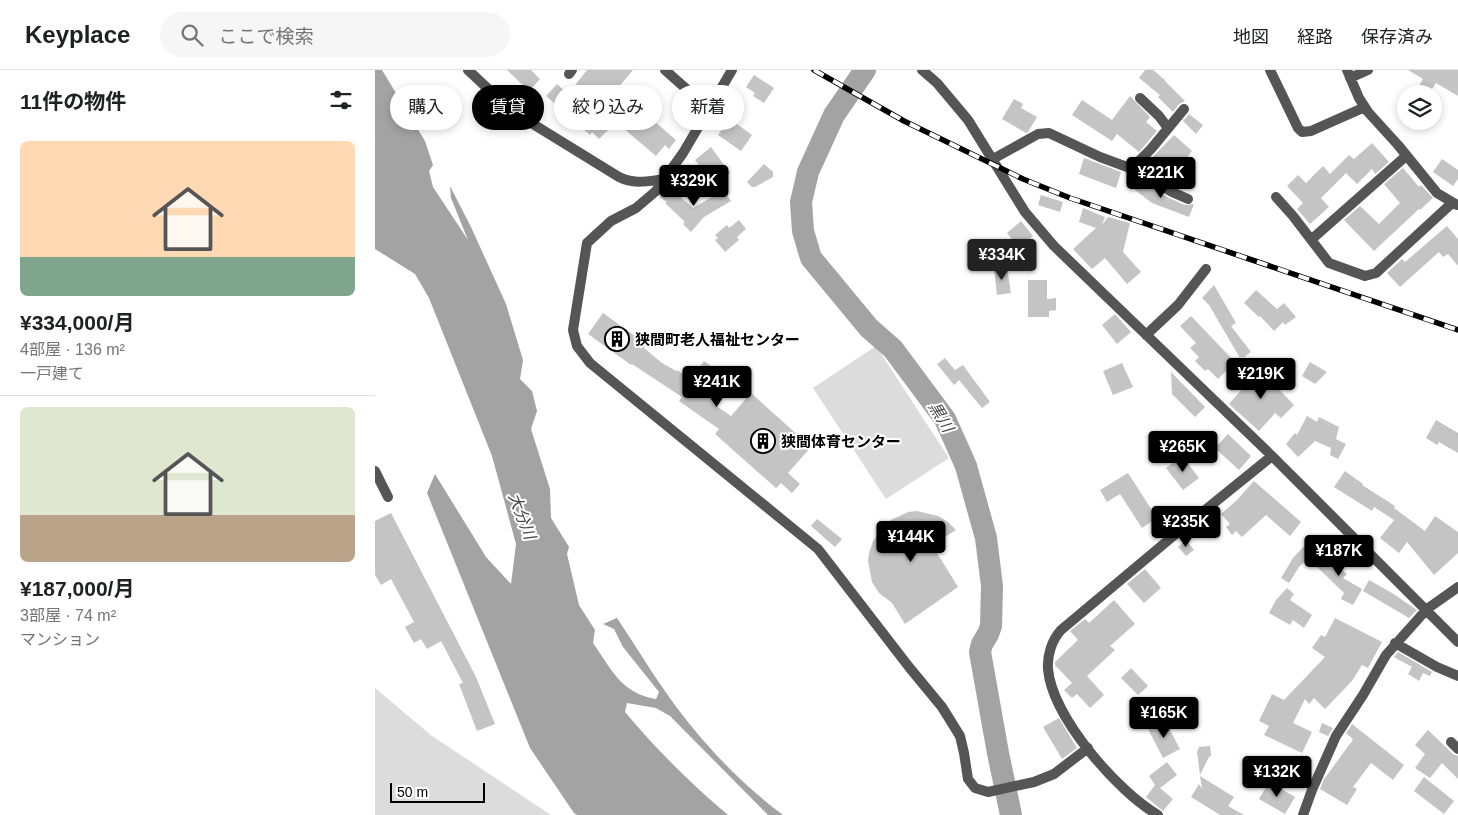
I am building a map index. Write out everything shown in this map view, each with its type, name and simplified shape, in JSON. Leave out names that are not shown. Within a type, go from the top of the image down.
[{"type":"street","points":[[468,70],[499,100],[528,121],[619,177],[629,182],[641,183],[665,179]]},
{"type":"street","points":[[665,70],[682,85]]},
{"type":"street","points":[[723,85],[732,70]]},
{"type":"street","points":[[922,70],[937,83],[978,134],[1013,194],[1039,230],[1272,456],[1458,642]]},
{"type":"street","points":[[1270,70],[1298,128],[1302,132],[1311,131],[1365,107]]},
{"type":"street","points":[[1276,197],[1312,239],[1329,263],[1369,276],[1376,273],[1455,204],[1437,193],[1365,107],[1348,74],[1368,70]]},
{"type":"street","points":[[1140,98],[1168,128]]},
{"type":"street","points":[[1132,168],[1145,156],[1183,109]]},
{"type":"street","points":[[697,130],[656,191],[636,208],[611,221],[587,243],[573,330],[577,346],[590,363],[818,549],[942,707],[963,744],[968,779],[975,788],[988,792],[1024,786],[1054,774],[1088,748]]},
{"type":"street","points":[[993,159],[1045,132],[1100,157],[1132,168],[1172,192],[1188,199]]},
{"type":"street","points":[[1312,239],[1406,156]]},
{"type":"street","points":[[1146,335],[1178,305],[1205,269]]},
{"type":"street","points":[[1158,815],[1135,799],[1088,748],[1071,724],[1051,686],[1048,668],[1049,657],[1056,636],[1171,538],[1272,456]]},
{"type":"street","points":[[375,470],[389,497]]},
{"type":"street","points":[[1303,815],[1336,736],[1386,655],[1427,609],[1458,587]]},
{"type":"street","points":[[1395,644],[1458,676]]},
{"type":"shaded area","points":[[876,346],[949,458],[886,499],[813,388]]},
{"type":"shaded area","points":[[375,688],[432,736],[551,815],[375,815]]},
{"type":"water","name":"大分川","points":[[375,70],[382,70],[391,85],[390,130],[418,130],[425,141],[433,165],[429,171],[433,187],[468,240],[451,198],[450,186],[506,304],[523,360],[520,379],[532,391],[537,411],[531,429],[550,489],[551,518],[569,547],[567,554],[579,605],[595,630],[593,643],[618,679],[634,692],[656,699],[659,692],[623,647],[614,629],[603,624],[617,618],[669,697],[698,735],[745,783],[783,815],[768,815],[670,716],[656,708],[627,703],[625,712],[649,739],[674,766],[728,815],[577,815],[574,813],[530,748],[427,493],[435,474],[486,557],[511,584],[516,544],[492,456],[429,298],[415,274],[375,249]]},
{"type":"building","points":[[507,70],[531,70],[540,79],[534,85],[523,85]]},
{"type":"building","points":[[587,70],[633,70],[620,85],[575,85]]},
{"type":"building","points":[[1145,70],[1153,70],[1185,101],[1179,104],[1173,112],[1158,97],[1160,95],[1139,78]]},
{"type":"building","points":[[1408,70],[1458,70],[1458,96],[1436,83],[1435,85],[1420,85],[1423,79]]},
{"type":"building","points":[[754,75],[774,88],[764,103],[753,96],[755,93],[746,87]]},
{"type":"building","points":[[554,87],[554,103],[546,96]]},
{"type":"building","points":[[1130,96],[1150,117],[1146,122],[1157,131],[1139,152],[1117,134],[1112,141],[1072,115],[1082,100],[1112,120]]},
{"type":"building","points":[[1014,99],[1023,104],[1021,108],[1037,117],[1026,133],[1002,119]]},
{"type":"building","points":[[1189,114],[1203,125],[1196,134],[1183,121]]},
{"type":"building","points":[[662,128],[676,140],[669,149],[665,145],[656,156],[625,130],[662,130]]},
{"type":"building","points":[[744,129],[752,135],[741,151],[718,135],[721,130]]},
{"type":"building","points":[[584,130],[608,130],[599,139],[592,132],[590,135]]},
{"type":"building","points":[[1174,135],[1192,151],[1168,182],[1149,168],[1153,164],[1149,161]]},
{"type":"building","points":[[1372,143],[1389,162],[1375,174],[1372,169],[1357,184],[1346,173],[1321,198],[1329,207],[1310,224],[1297,209],[1303,203],[1287,186],[1298,175],[1306,183],[1323,166],[1330,174],[1349,155],[1354,159]]},
{"type":"building","points":[[711,147],[730,173],[714,185],[695,160]]},
{"type":"building","points":[[1084,158],[1121,172],[1116,188],[1079,174]]},
{"type":"building","points":[[1442,159],[1458,170],[1458,179],[1453,186],[1433,172]]},
{"type":"building","points":[[764,164],[773,172],[773,177],[752,187],[747,182]]},
{"type":"building","points":[[1403,168],[1419,187],[1421,185],[1433,198],[1374,251],[1344,220],[1360,206],[1379,224],[1400,203],[1384,184]]},
{"type":"building","points":[[1138,179],[1169,198],[1185,205],[1194,204],[1189,217],[1152,203],[1131,187]]},
{"type":"building","points":[[669,187],[693,208],[724,190],[731,201],[704,217],[691,232],[683,224],[685,222],[660,197]]},
{"type":"building","points":[[1041,195],[1063,202],[1060,212],[1038,205]]},
{"type":"building","points":[[1083,208],[1105,217],[1102,225],[1108,217],[1130,223],[1123,252],[1141,272],[1127,284],[1105,258],[1092,269],[1073,249],[1096,228],[1079,222]]},
{"type":"building","points":[[739,220],[746,229],[737,237],[739,240],[725,252],[715,240],[718,238],[715,235],[727,225],[729,228]]},
{"type":"building","points":[[1021,221],[1033,236],[1019,248],[1007,233]]},
{"type":"building","points":[[1447,226],[1458,239],[1458,266],[1448,254],[1443,257],[1439,252],[1400,287],[1387,273],[1402,259],[1405,262]]},
{"type":"building","points":[[1007,267],[1011,293],[997,295],[994,268]]},
{"type":"building","points":[[1028,280],[1047,280],[1047,299],[1056,298],[1056,310],[1049,311],[1049,317],[1028,317]]},
{"type":"building","points":[[1214,285],[1236,323],[1231,326],[1251,352],[1243,358],[1242,356],[1240,358],[1209,305],[1202,298]]},
{"type":"building","points":[[1256,290],[1277,309],[1284,303],[1296,317],[1285,325],[1283,322],[1274,331],[1244,303]]},
{"type":"building","points":[[603,313],[646,344],[644,348],[662,363],[677,370],[691,380],[704,361],[732,381],[715,405],[731,416],[751,393],[811,447],[788,473],[800,484],[792,493],[781,483],[776,488],[715,434],[719,429],[679,401],[682,397],[631,365],[588,334]]},
{"type":"building","points":[[1115,314],[1131,332],[1117,344],[1102,325]]},
{"type":"building","points":[[1191,316],[1235,362],[1218,379],[1208,369],[1205,371],[1195,361],[1199,357],[1190,348],[1196,343],[1180,326]]},
{"type":"building","points":[[945,358],[955,370],[963,365],[990,402],[982,408],[959,380],[954,385],[937,364]]},
{"type":"building","points":[[1310,362],[1327,372],[1315,384],[1302,376]]},
{"type":"building","points":[[1122,363],[1133,387],[1113,395],[1103,371]]},
{"type":"building","points":[[1264,364],[1276,376],[1271,381],[1294,405],[1281,418],[1275,413],[1259,431],[1229,404]]},
{"type":"building","points":[[1171,372],[1205,407],[1195,417],[1172,394]]},
{"type":"building","points":[[1307,416],[1317,422],[1319,417],[1339,427],[1336,439],[1346,444],[1338,459],[1330,455],[1331,448],[1315,441],[1298,457],[1286,444],[1295,433],[1297,435]]},
{"type":"building","points":[[1436,420],[1458,433],[1458,453],[1439,442],[1437,445],[1426,438]]},
{"type":"building","points":[[1228,434],[1251,456],[1239,470],[1215,448]]},
{"type":"building","points":[[1182,456],[1199,478],[1183,490],[1166,468]]},
{"type":"building","points":[[1345,471],[1362,485],[1395,506],[1394,508],[1425,531],[1435,516],[1458,532],[1458,553],[1434,575],[1407,542],[1399,553],[1380,538],[1394,520],[1374,507],[1372,511],[1334,487]]},
{"type":"building","points":[[1128,473],[1157,518],[1142,528],[1120,494],[1107,502],[1100,490]]},
{"type":"building","points":[[1254,481],[1301,522],[1290,536],[1266,515],[1242,537],[1236,531],[1232,535],[1226,527],[1230,524],[1221,514]]},
{"type":"building","points":[[917,511],[938,516],[956,530],[932,545],[958,587],[905,624],[892,603],[879,593],[872,582],[868,561],[873,541],[889,521],[908,512]]},
{"type":"building","points":[[391,513],[476,677],[495,724],[477,731],[459,684],[463,683],[441,641],[427,649],[421,639],[414,643],[405,627],[414,622],[391,579],[381,585],[375,575],[375,521]]},
{"type":"building","points":[[817,519],[842,539],[835,547],[811,526]]},
{"type":"building","points":[[1186,540],[1194,550],[1186,556],[1178,547]]},
{"type":"building","points":[[1304,546],[1312,554],[1299,567],[1289,583],[1281,578],[1293,558]]},
{"type":"building","points":[[1330,550],[1344,563],[1341,569],[1347,574],[1343,578],[1362,589],[1353,605],[1341,599],[1344,593],[1315,565]]},
{"type":"building","points":[[1145,569],[1161,588],[1144,603],[1127,584]]},
{"type":"building","points":[[1369,580],[1417,610],[1409,618],[1363,591]]},
{"type":"building","points":[[1287,588],[1294,594],[1290,600],[1312,615],[1304,628],[1293,620],[1290,625],[1269,613],[1276,600]]},
{"type":"building","points":[[1114,600],[1135,624],[1110,646],[1115,650],[1087,676],[1104,695],[1090,708],[1077,694],[1072,698],[1064,690],[1072,683],[1055,665],[1055,662],[1078,640],[1070,631],[1085,619],[1089,623]]},
{"type":"building","points":[[1335,618],[1382,642],[1368,668],[1362,665],[1352,681],[1325,709],[1314,698],[1309,704],[1305,699],[1293,723],[1312,732],[1302,753],[1264,735],[1269,726],[1259,721],[1272,694],[1284,700],[1325,657],[1312,648],[1321,635],[1325,637]]},
{"type":"building","points":[[1398,652],[1432,672],[1430,676],[1423,673],[1419,681],[1408,674],[1412,667],[1394,657]]},
{"type":"building","points":[[1131,668],[1148,686],[1138,695],[1121,678]]},
{"type":"building","points":[[1059,718],[1077,748],[1062,759],[1043,727]]},
{"type":"building","points":[[1165,721],[1180,749],[1163,758],[1148,729]]},
{"type":"building","points":[[1322,723],[1333,728],[1328,736],[1319,732]]},
{"type":"building","points":[[1352,724],[1404,765],[1393,780],[1371,763],[1353,787],[1357,789],[1347,805],[1320,789],[1324,779],[1353,739],[1346,733]]},
{"type":"building","points":[[1428,730],[1453,754],[1458,756],[1458,779],[1442,763],[1430,778],[1415,768],[1425,754],[1415,745]]},
{"type":"building","points":[[1210,746],[1211,756],[1200,775],[1197,752],[1199,747]]},
{"type":"building","points":[[1167,762],[1177,775],[1160,788],[1173,799],[1163,811],[1146,797],[1155,785],[1149,776]]},
{"type":"building","points":[[1200,776],[1234,797],[1228,806],[1244,815],[1220,815],[1191,797],[1199,784],[1202,789]]},
{"type":"building","points":[[1424,777],[1454,801],[1444,814],[1414,791]]},
{"type":"building","points":[[1269,782],[1295,797],[1285,814],[1259,799]]},
{"type":"waterway","name":"黒川","points":[[865,70],[834,115],[808,172],[801,202],[803,231],[811,258],[869,328],[893,349],[945,419],[966,466],[986,538],[992,586],[991,626],[980,652],[1011,815]]},
{"type":"railway","points":[[814,70],[904,121],[1023,179],[1070,198],[1458,330]]},
{"type":"place","name":"狭間町老人福祉センター","points":[[617,339]]},
{"type":"place","name":"狭間体育センター","points":[[763,441]]}]
